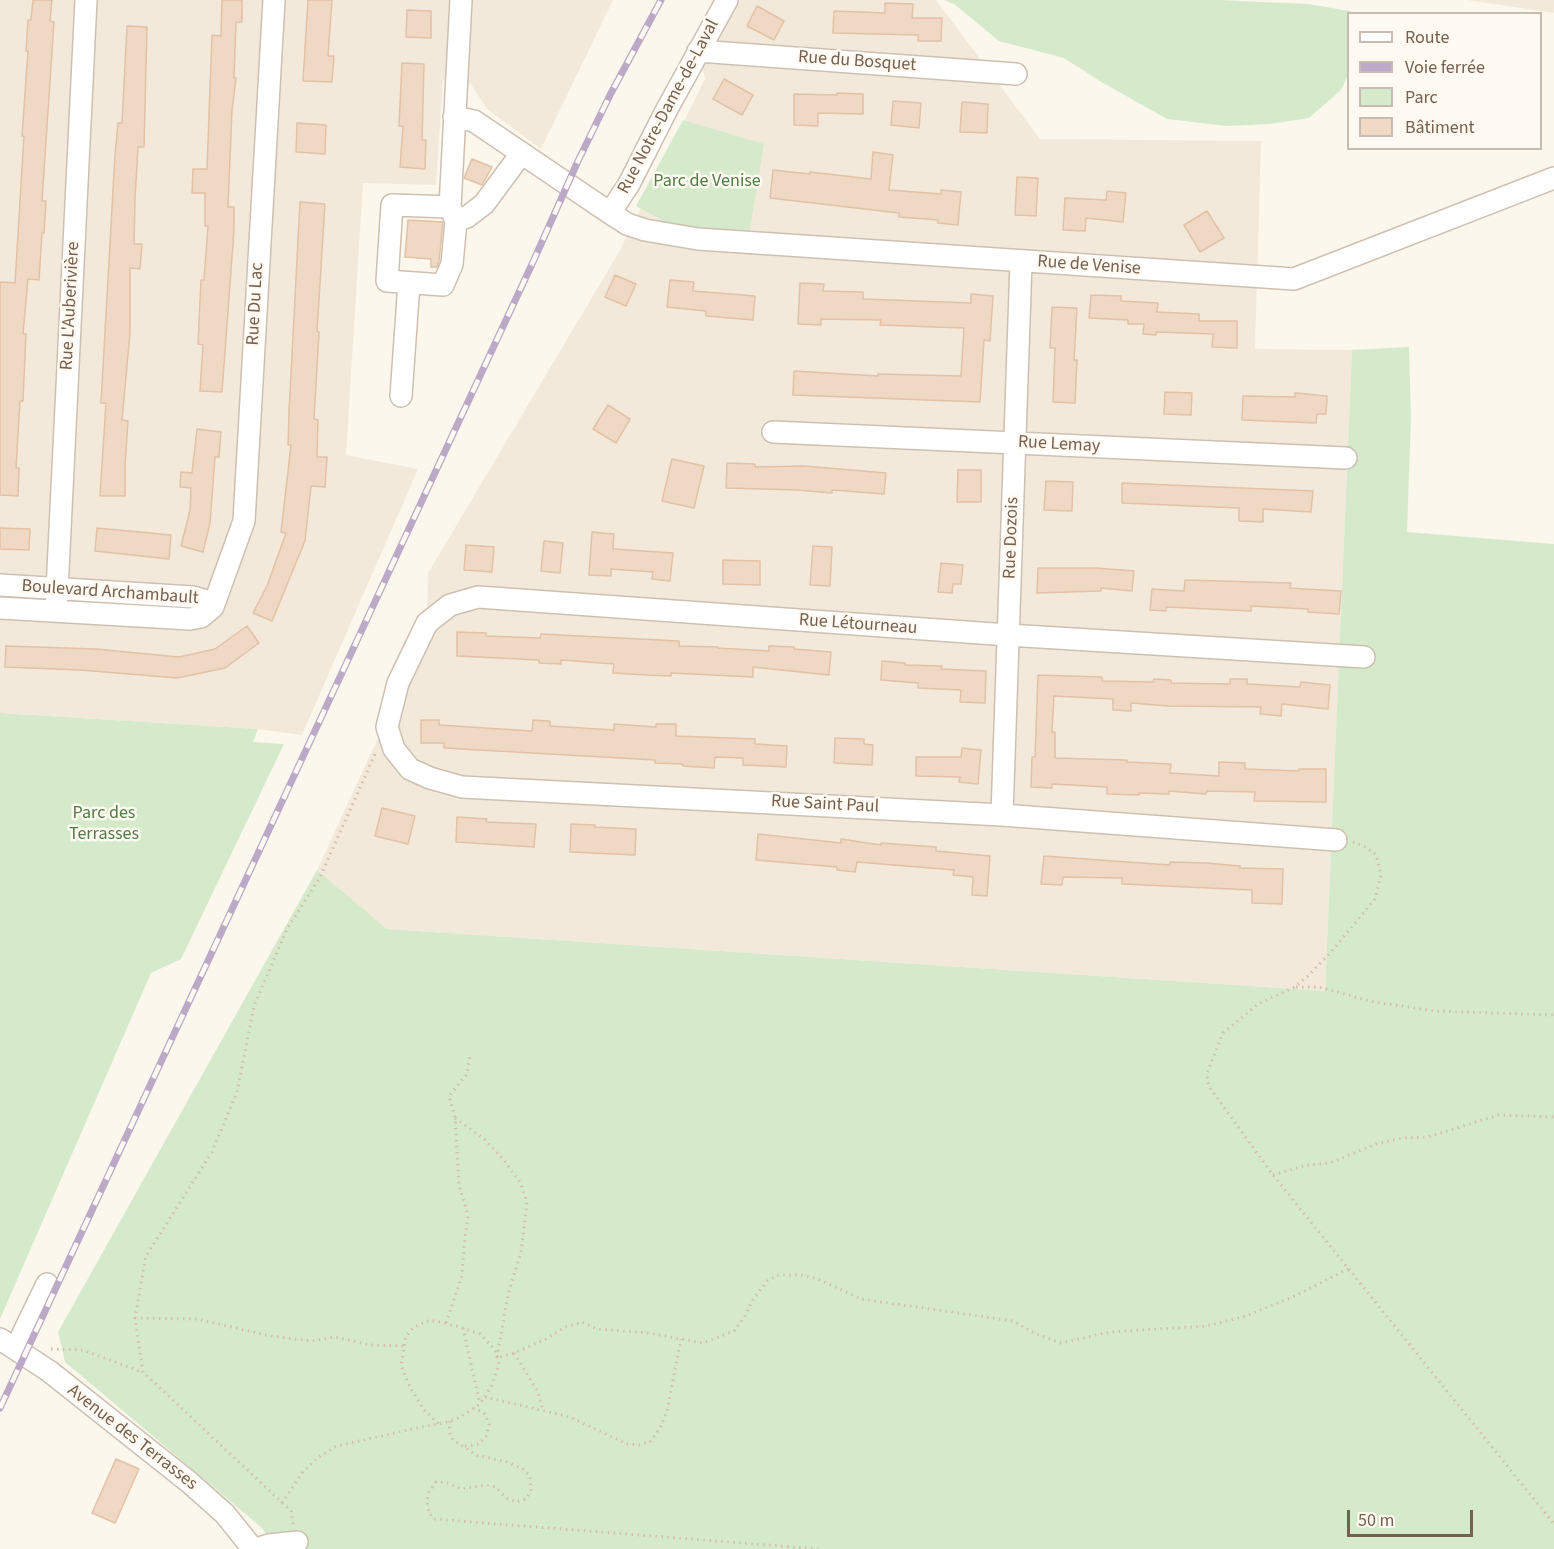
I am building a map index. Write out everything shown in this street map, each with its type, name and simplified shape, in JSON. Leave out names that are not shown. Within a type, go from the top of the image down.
[{"type":"street","name":"Rue L'Auberivière","points":[[56,611],[86,0]]},
{"type":"street","name":"Rue Du Lac","points":[[213,603],[244,521],[274,0]]},
{"type":"street","points":[[460,0],[454,117],[452,205],[452,264],[443,285],[387,282],[392,205],[452,205],[467,217],[484,204],[521,154]]},
{"type":"street","name":"Rue Notre-Dame-de-Laval","points":[[610,213],[629,184],[727,0]]},
{"type":"street","name":"Rue du Bosquet","points":[[698,51],[1016,74]]},
{"type":"street","name":"Rue de Venise","points":[[454,117],[474,121],[627,224],[645,230],[698,239],[1294,279],[1554,178]]},
{"type":"street","name":"Rue Dozois","points":[[1002,815],[1021,262]]},
{"type":"street","points":[[401,396],[409,283]]},
{"type":"street","name":"Rue Lemay","points":[[772,432],[1346,458]]},
{"type":"street","name":"Boulevard Archambault","points":[[0,585],[193,597],[213,603],[213,607],[205,615],[190,619],[0,608]]},
{"type":"street","name":"Rue Létourneau","points":[[387,727],[398,683],[427,622],[450,605],[478,597],[1008,635],[1364,657]]},
{"type":"street","name":"Rue Saint Paul","points":[[387,727],[394,749],[410,768],[430,778],[462,786],[1002,815],[1336,840]]},
{"type":"street","points":[[8,1344],[47,1284]]},
{"type":"street","name":"Avenue des Terrasses","points":[[8,1344],[36,1362],[203,1494],[230,1519],[255,1549]]},
{"type":"street","points":[[255,1549],[290,1544]]},
{"type":"path","points":[[143,1372],[135,1317],[146,1257],[212,1152],[237,1092],[254,1006],[286,929],[320,877],[387,727]]},
{"type":"path","points":[[1336,840],[1353,842],[1366,847],[1376,855],[1381,875],[1375,899],[1308,976],[1294,987],[1258,1004],[1230,1025],[1223,1033],[1208,1071],[1207,1080],[1210,1088],[1273,1175],[1554,1524]]},
{"type":"path","points":[[1294,987],[1318,987],[1374,1002],[1435,1011],[1554,1015]]},
{"type":"path","points":[[446,1323],[462,1275],[468,1216],[459,1185],[455,1118],[449,1096],[467,1074],[470,1054]]},
{"type":"path","points":[[1273,1175],[1307,1166],[1330,1163],[1376,1144],[1403,1138],[1428,1137],[1498,1115],[1554,1117]]},
{"type":"path","points":[[455,1118],[483,1138],[503,1159],[520,1182],[527,1202],[521,1252],[508,1295],[497,1358]]},
{"type":"path","points":[[497,1358],[546,1339],[565,1327],[582,1322],[597,1329],[703,1343],[734,1331],[767,1281],[779,1275],[801,1275],[818,1279],[861,1299],[1013,1321],[1036,1334],[1061,1343],[1110,1332],[1206,1326],[1236,1319],[1297,1295],[1348,1269]]},
{"type":"path","points":[[135,1317],[197,1319],[270,1336],[312,1341],[335,1337],[370,1345],[404,1346]]},
{"type":"path","points":[[282,1503],[302,1473],[318,1457],[337,1446],[439,1424],[457,1419],[480,1404],[499,1364],[495,1350],[480,1334],[430,1320],[414,1327],[406,1336],[401,1365],[410,1387],[424,1410],[439,1424]]},
{"type":"path","points":[[464,1328],[480,1404]]},
{"type":"path","points":[[484,1397],[570,1417],[627,1444],[639,1445],[650,1442],[660,1428],[667,1411],[681,1339]]},
{"type":"path","points":[[36,1362],[48,1350],[56,1348],[83,1350],[143,1372],[291,1511],[290,1544]]},
{"type":"path","points":[[514,1353],[537,1390],[543,1411]]},
{"type":"path","points":[[464,1446],[479,1444],[488,1435],[489,1424],[484,1413],[474,1408]]},
{"type":"path","points":[[450,1421],[449,1431],[453,1440],[476,1455],[507,1462],[523,1469],[530,1476],[531,1491],[526,1499],[516,1502],[507,1498],[495,1487],[486,1485],[461,1489],[448,1483],[436,1482],[427,1500],[427,1507],[434,1519],[819,1549]]},
{"type":"shaded area","points":[[0,0],[613,0],[541,149],[487,109],[470,83],[443,80],[436,185],[363,183],[346,455],[418,469],[302,735],[258,729],[0,713]]},
{"type":"shaded area","points":[[731,0],[936,0],[1040,139],[1261,141],[1255,349],[1352,350],[1325,991],[387,929],[317,870],[390,712],[427,623],[428,573],[619,252],[705,79],[698,51]]},
{"type":"shaded area","points":[[1467,0],[1554,0],[1554,13]]},
{"type":"green space","points":[[944,0],[1219,0],[1308,4],[1350,11],[1352,12],[1347,12],[1347,77],[1341,90],[1309,118],[1270,124],[1227,126],[1167,119],[1064,58],[999,41],[954,4]]},
{"type":"green space","name":"Parc de Venise","points":[[683,120],[764,144],[748,242],[698,239],[636,206]]},
{"type":"green space","points":[[1409,347],[1411,418],[1407,532],[1554,544],[1554,1549],[276,1549],[262,1528],[65,1362],[58,1332],[317,870],[387,929],[1325,991],[1352,350]]},
{"type":"green space","name":"Parc des Terrasses","points":[[0,713],[258,729],[253,742],[284,744],[181,959],[151,973],[0,1319]]},
{"type":"building","points":[[33,0],[52,0],[50,21],[54,22],[42,201],[46,201],[44,233],[42,233],[39,280],[28,279],[23,334],[26,334],[23,401],[20,401],[16,468],[19,468],[18,496],[0,495],[0,282],[15,283],[24,136],[22,136],[28,51],[26,51],[28,20],[31,20]]},
{"type":"building","points":[[222,0],[242,0],[242,22],[236,22],[234,78],[236,78],[232,110],[228,207],[234,207],[234,230],[222,392],[200,391],[203,345],[198,344],[201,280],[204,280],[208,226],[205,226],[205,193],[192,193],[193,169],[207,169],[212,35],[221,36]]},
{"type":"building","points":[[308,0],[332,0],[328,56],[334,56],[332,82],[303,81]]},
{"type":"building","points":[[885,3],[913,4],[912,18],[942,18],[941,41],[918,41],[918,35],[833,33],[834,11],[885,13]]},
{"type":"building","points":[[757,6],[784,21],[774,40],[747,26]]},
{"type":"building","points":[[407,10],[431,11],[431,38],[406,37]]},
{"type":"building","points":[[127,26],[147,27],[144,147],[138,147],[135,199],[134,244],[142,244],[140,269],[130,268],[130,333],[122,420],[128,421],[125,496],[100,496],[106,403],[101,403],[115,155],[118,123],[122,123]]},
{"type":"building","points":[[402,63],[424,64],[422,140],[426,140],[425,169],[400,167],[403,126],[399,126]]},
{"type":"building","points":[[724,79],[753,95],[742,115],[713,99]]},
{"type":"building","points":[[837,93],[863,94],[863,114],[818,113],[818,126],[794,125],[794,94],[837,95]]},
{"type":"building","points":[[893,101],[921,103],[919,128],[891,125]]},
{"type":"building","points":[[962,102],[988,104],[987,133],[960,132]]},
{"type":"building","points":[[297,123],[326,125],[325,154],[296,152]]},
{"type":"building","points":[[873,152],[893,155],[889,190],[941,194],[941,190],[961,192],[958,225],[938,223],[938,220],[899,217],[899,213],[770,198],[773,170],[871,179]]},
{"type":"building","points":[[472,159],[492,167],[482,185],[464,178]]},
{"type":"building","points":[[1017,177],[1038,178],[1036,216],[1015,215]]},
{"type":"building","points":[[1107,191],[1126,193],[1123,222],[1086,218],[1085,231],[1063,230],[1065,198],[1106,200]]},
{"type":"building","points":[[300,202],[325,204],[314,419],[318,420],[317,457],[327,457],[325,487],[311,486],[305,541],[272,621],[253,613],[267,586],[286,533],[281,532],[291,445],[288,445],[289,412]]},
{"type":"building","points":[[1207,211],[1224,238],[1200,252],[1184,225]]},
{"type":"building","points":[[408,220],[443,222],[437,267],[431,267],[431,259],[405,257]]},
{"type":"building","points":[[615,275],[636,284],[626,306],[605,297]]},
{"type":"building","points":[[670,280],[694,282],[693,291],[755,296],[753,320],[706,316],[706,311],[667,307]]},
{"type":"building","points":[[800,283],[824,284],[823,291],[863,292],[863,299],[971,303],[971,294],[993,296],[990,341],[984,340],[980,402],[793,395],[794,371],[878,376],[878,374],[961,376],[964,328],[880,325],[881,320],[821,319],[821,325],[798,324]]},
{"type":"building","points":[[1091,295],[1121,296],[1121,301],[1158,303],[1157,312],[1199,314],[1199,321],[1237,321],[1237,348],[1212,347],[1213,334],[1156,332],[1156,335],[1143,334],[1144,324],[1128,324],[1128,320],[1089,318]]},
{"type":"building","points":[[1052,307],[1077,308],[1074,360],[1077,360],[1075,403],[1053,402],[1055,348],[1050,348]]},
{"type":"building","points":[[1165,392],[1192,393],[1191,415],[1164,414]]},
{"type":"building","points":[[1295,393],[1327,396],[1326,414],[1317,414],[1316,423],[1242,420],[1243,396],[1295,397]]},
{"type":"building","points":[[608,405],[630,419],[616,443],[593,429]]},
{"type":"building","points":[[197,429],[221,432],[219,457],[215,457],[210,523],[203,552],[181,546],[190,510],[191,488],[180,487],[181,472],[192,473]]},
{"type":"building","points":[[672,459],[704,466],[694,508],[662,501]]},
{"type":"building","points":[[727,463],[755,464],[755,467],[804,466],[886,473],[884,494],[832,490],[832,493],[726,488]]},
{"type":"building","points":[[958,470],[981,470],[981,502],[957,502]]},
{"type":"building","points":[[1046,481],[1073,482],[1072,511],[1044,510]]},
{"type":"building","points":[[1122,483],[1313,491],[1311,512],[1263,509],[1263,522],[1239,521],[1239,508],[1122,503]]},
{"type":"building","points":[[0,528],[30,529],[29,550],[0,549]]},
{"type":"building","points":[[97,528],[171,535],[169,559],[95,551]]},
{"type":"building","points":[[592,532],[614,534],[613,549],[673,553],[670,581],[652,579],[653,572],[611,569],[611,576],[589,575]]},
{"type":"building","points":[[544,541],[563,543],[560,573],[541,571]]},
{"type":"building","points":[[466,545],[494,547],[492,572],[464,570]]},
{"type":"building","points":[[813,546],[832,547],[830,586],[810,585]]},
{"type":"building","points":[[723,560],[760,561],[760,585],[723,584]]},
{"type":"building","points":[[941,563],[963,565],[961,584],[953,584],[952,593],[938,592]]},
{"type":"building","points":[[1038,568],[1096,568],[1134,571],[1132,591],[1101,588],[1101,591],[1037,593]]},
{"type":"building","points":[[1185,580],[1291,583],[1290,588],[1341,591],[1339,614],[1308,612],[1308,609],[1251,606],[1251,611],[1166,607],[1166,611],[1150,610],[1152,589],[1184,591]]},
{"type":"building","points":[[247,626],[259,643],[225,668],[177,678],[5,667],[6,646],[95,649],[179,657],[215,649]]},
{"type":"building","points":[[457,632],[486,633],[486,636],[540,638],[541,634],[679,641],[679,646],[769,651],[769,646],[794,647],[794,649],[831,652],[829,675],[753,667],[753,677],[671,673],[671,676],[645,675],[613,673],[614,664],[561,660],[561,664],[539,663],[539,660],[457,656]]},
{"type":"building","points":[[882,661],[905,663],[905,665],[942,666],[941,669],[986,671],[985,703],[960,702],[961,690],[918,688],[918,683],[881,680]]},
{"type":"building","points":[[1038,675],[1102,677],[1102,681],[1153,682],[1154,679],[1171,680],[1171,683],[1230,684],[1230,679],[1247,679],[1247,684],[1300,687],[1301,682],[1330,685],[1328,709],[1282,704],[1281,716],[1260,714],[1261,707],[1168,706],[1131,703],[1131,711],[1113,710],[1113,699],[1054,696],[1052,732],[1055,732],[1055,758],[1171,764],[1170,773],[1219,776],[1219,762],[1245,763],[1245,769],[1299,771],[1299,769],[1326,769],[1326,802],[1254,801],[1255,792],[1207,791],[1206,794],[1169,791],[1169,794],[1139,793],[1139,795],[1107,794],[1107,787],[1052,784],[1052,788],[1031,787],[1032,757],[1035,757]]},
{"type":"building","points":[[421,720],[439,720],[439,725],[532,731],[533,720],[550,721],[550,726],[614,730],[614,724],[656,727],[656,724],[676,724],[676,736],[755,739],[755,744],[787,746],[786,767],[743,765],[743,758],[715,757],[714,768],[655,763],[655,760],[444,748],[444,743],[421,743]]},
{"type":"building","points":[[835,738],[864,739],[864,744],[873,745],[872,765],[834,763]]},
{"type":"building","points":[[962,748],[981,750],[978,784],[959,782],[960,777],[916,776],[916,757],[961,757]]},
{"type":"building","points":[[382,808],[415,816],[408,844],[375,836]]},
{"type":"building","points":[[457,817],[487,819],[486,822],[536,824],[534,847],[456,842]]},
{"type":"building","points":[[571,824],[636,829],[635,855],[570,852]]},
{"type":"building","points":[[758,834],[841,843],[841,839],[881,845],[881,843],[936,847],[936,851],[990,856],[987,896],[972,895],[973,877],[953,875],[954,870],[857,862],[855,872],[837,870],[837,867],[756,860]]},
{"type":"building","points":[[1044,856],[1170,865],[1170,862],[1207,863],[1240,866],[1240,868],[1283,869],[1282,904],[1252,903],[1252,890],[1122,884],[1122,878],[1063,877],[1062,885],[1041,884]]},
{"type":"building","points":[[116,1459],[139,1469],[115,1523],[92,1513]]},
{"type":"railway","points":[[0,1408],[578,161],[661,0]]}]
